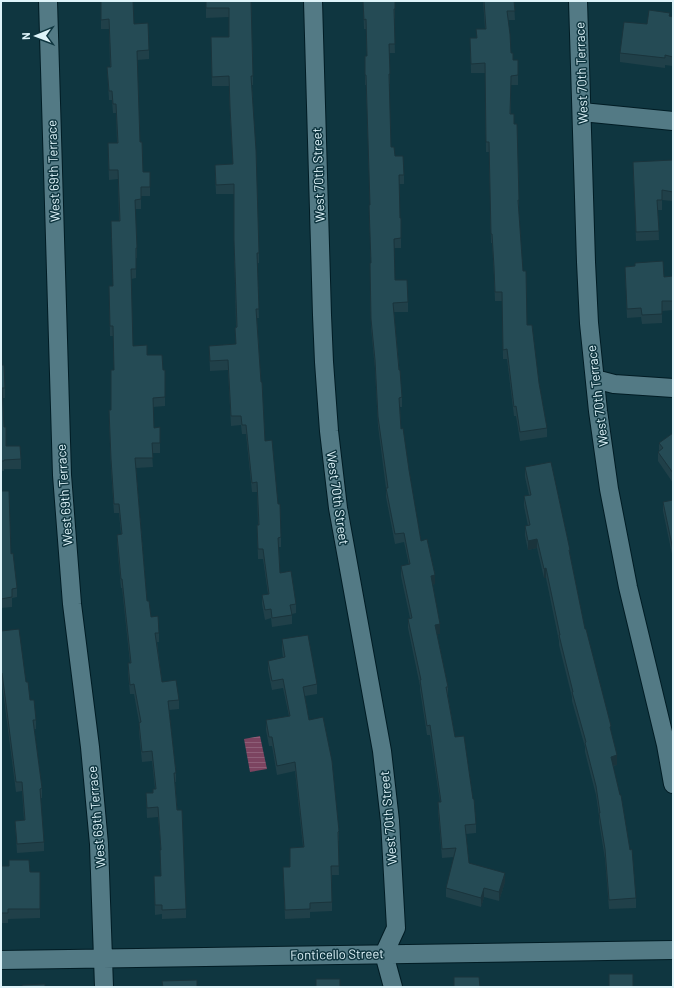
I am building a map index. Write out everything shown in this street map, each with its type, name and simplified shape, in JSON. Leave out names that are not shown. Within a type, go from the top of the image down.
[{"type":"street","name":"West 69th Terrace","points":[[48,1],[62,475],[72,604],[90,747],[99,844],[104,987]]},
{"type":"street","name":"West 70th Street","points":[[313,1],[322,315],[329,431],[338,508],[382,751],[390,820],[396,928],[384,954]]},
{"type":"street","name":"West 70th Terrace","points":[[578,1],[586,269],[589,323],[598,411],[615,519],[628,587],[666,744],[673,784]]},
{"type":"street","points":[[582,112],[673,121]]},
{"type":"street","points":[[595,379],[614,384],[673,388]]},
{"type":"street","name":"Fonticello Street","points":[[1,960],[673,950]]},
{"type":"street","points":[[384,954],[393,987]]},
{"type":"shaded area","points":[[260,736],[267,769],[250,772],[244,739]]},
{"type":"building","points":[[101,1],[133,1],[134,24],[148,23],[149,50],[137,51],[140,142],[142,142],[143,172],[150,172],[150,187],[141,187],[141,199],[135,200],[137,248],[136,269],[131,269],[133,346],[147,345],[147,355],[162,355],[163,370],[165,370],[165,397],[153,398],[154,428],[160,427],[160,443],[152,443],[153,458],[135,458],[147,601],[149,601],[151,617],[158,616],[159,633],[155,633],[162,682],[176,680],[179,700],[168,701],[176,773],[174,773],[177,810],[182,810],[186,909],[162,910],[162,905],[155,905],[154,876],[161,876],[161,850],[158,807],[147,808],[146,793],[153,793],[153,789],[156,789],[152,751],[142,752],[139,723],[141,722],[134,684],[130,685],[128,663],[131,663],[117,535],[122,534],[119,504],[114,504],[109,410],[111,410],[111,370],[114,370],[113,326],[110,326],[109,286],[113,286],[111,221],[120,221],[118,170],[109,170],[108,143],[118,143],[116,104],[113,104],[112,91],[109,91],[107,67],[111,67],[109,19],[101,20]]},
{"type":"building","points":[[206,1],[251,1],[253,76],[251,76],[256,150],[259,253],[257,253],[259,309],[256,309],[265,441],[272,440],[278,504],[280,504],[281,537],[278,538],[280,573],[291,571],[296,604],[290,605],[292,615],[272,618],[271,609],[265,610],[262,595],[269,594],[263,549],[258,549],[257,525],[259,525],[257,482],[252,483],[246,425],[242,425],[241,416],[231,416],[228,360],[210,361],[209,346],[236,344],[235,328],[237,327],[234,184],[216,185],[215,165],[233,164],[229,76],[212,77],[211,37],[229,37],[229,8],[206,8]]},
{"type":"building","points":[[363,1],[395,1],[395,44],[389,44],[391,147],[394,147],[395,156],[403,156],[404,175],[399,175],[401,238],[394,239],[395,280],[407,280],[408,302],[393,303],[402,397],[399,398],[401,429],[403,428],[421,541],[427,539],[435,575],[431,576],[440,624],[435,625],[448,687],[446,687],[455,737],[464,736],[474,799],[476,824],[465,825],[469,863],[505,873],[499,892],[484,888],[481,898],[446,888],[456,848],[442,849],[438,802],[441,802],[430,725],[427,726],[421,680],[408,619],[412,618],[401,566],[410,564],[404,533],[395,534],[386,488],[388,488],[378,417],[371,319],[370,205],[365,75],[365,56],[367,56],[366,19],[364,20]]},
{"type":"building","points":[[484,1],[514,1],[515,11],[507,11],[511,53],[513,53],[513,60],[518,60],[518,75],[511,76],[510,114],[514,114],[514,124],[517,124],[518,200],[523,271],[526,271],[527,325],[532,325],[539,383],[547,428],[520,432],[516,406],[514,407],[507,349],[503,350],[502,292],[495,292],[491,234],[489,142],[486,142],[485,63],[471,64],[470,38],[477,38],[476,29],[486,29]]},
{"type":"building","points":[[649,10],[670,13],[669,16],[673,17],[673,57],[665,55],[665,58],[620,53],[624,22],[647,24]]},
{"type":"building","points":[[673,160],[673,192],[662,190],[662,200],[657,200],[659,231],[636,232],[633,162]]},
{"type":"building","points":[[663,261],[664,277],[673,276],[673,301],[662,301],[662,314],[642,315],[641,308],[627,309],[625,267],[635,266],[635,263]]},
{"type":"building","points":[[1,314],[2,365],[4,365],[5,388],[2,388],[4,427],[6,427],[6,446],[20,446],[21,459],[4,461],[1,461]]},
{"type":"building","points":[[673,433],[673,473],[658,452],[663,448],[659,443]]},
{"type":"building","points":[[551,462],[585,629],[611,726],[617,755],[611,757],[621,795],[630,850],[632,849],[636,898],[609,900],[605,849],[596,786],[572,692],[546,568],[544,569],[537,539],[528,541],[525,526],[530,525],[524,496],[531,495],[525,467]]},
{"type":"building","points":[[1,491],[9,491],[11,554],[13,553],[17,588],[12,589],[12,597],[1,599]]},
{"type":"building","points":[[673,500],[673,550],[663,502]]},
{"type":"building","points":[[19,629],[26,682],[28,682],[30,700],[34,700],[36,720],[33,720],[42,788],[40,789],[44,842],[17,844],[15,821],[25,820],[22,782],[16,782],[2,673],[1,674],[1,631]]},
{"type":"building","points":[[308,635],[317,684],[303,687],[309,720],[323,717],[332,761],[339,831],[339,866],[331,866],[332,902],[310,903],[310,909],[285,910],[283,867],[290,867],[290,848],[304,847],[295,762],[277,766],[272,737],[269,737],[266,720],[290,716],[283,679],[272,681],[268,661],[285,657],[282,639]]},
{"type":"building","points":[[9,860],[29,860],[30,872],[40,872],[40,909],[8,909],[8,913],[1,913],[1,866],[9,866]]},
{"type":"building","points":[[609,974],[633,974],[633,987],[609,987]]},
{"type":"building","points":[[454,977],[479,977],[480,987],[454,987]]},
{"type":"building","points":[[316,979],[340,979],[340,987],[316,987]]},
{"type":"building","points":[[197,980],[197,987],[163,987],[162,981]]},
{"type":"building","points":[[45,984],[45,987],[22,987],[22,985]]}]
